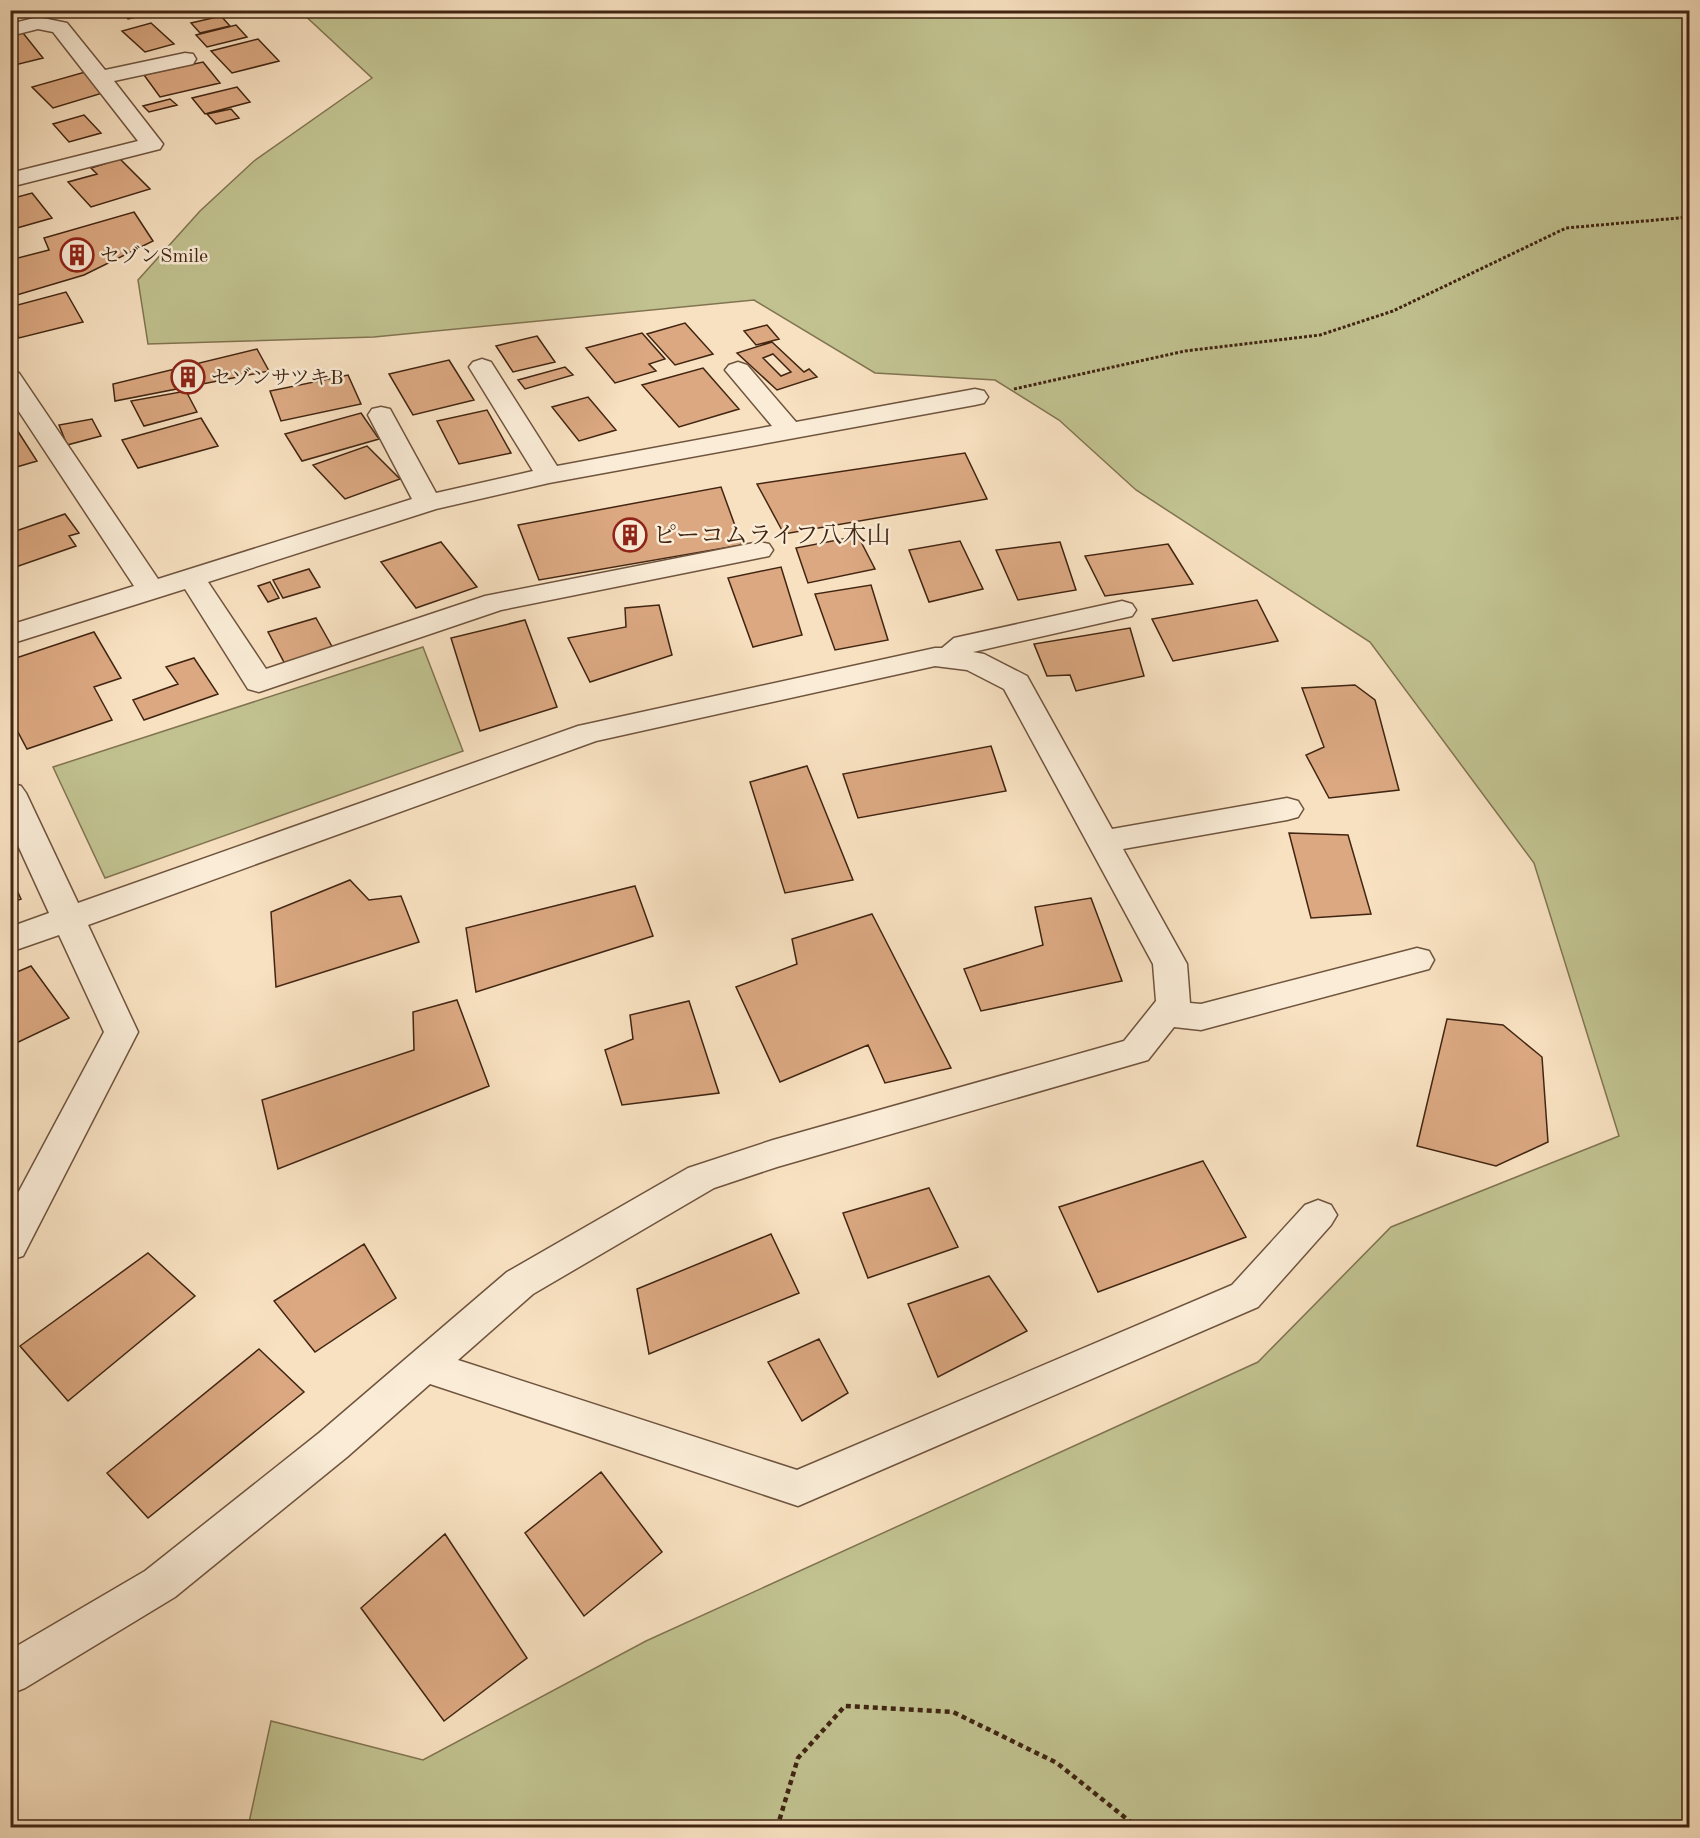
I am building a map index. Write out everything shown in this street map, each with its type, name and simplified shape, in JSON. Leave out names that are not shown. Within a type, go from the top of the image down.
[{"type":"street","points":[[10,30],[38,24],[60,27],[152,144],[10,180]]},
{"type":"street","points":[[100,78],[185,59]]},
{"type":"street","points":[[482,367],[549,475]]},
{"type":"street","points":[[738,370],[789,430]]},
{"type":"street","points":[[11,380],[152,590]]},
{"type":"street","points":[[10,635],[428,503],[549,475],[975,397]]},
{"type":"street","points":[[381,415],[428,503]]},
{"type":"street","points":[[191,577],[259,682],[495,602],[759,550]]},
{"type":"street","points":[[949,658],[964,644],[1122,610]]},
{"type":"street","points":[[10,940],[589,733],[935,657],[974,661],[1016,683],[1170,964],[1173,1003],[1136,1051],[772,1154],[701,1178],[520,1283],[333,1445],[160,1584],[10,1674]]},
{"type":"street","points":[[10,793],[70,918],[120,1032],[10,1245]]},
{"type":"street","points":[[1103,842],[1287,809]]},
{"type":"street","points":[[1165,1013],[1202,1017],[1417,960]]},
{"type":"street","points":[[425,1366],[798,1488],[1245,1296],[1318,1215]]},
{"type":"path","points":[[1617,10],[1642,15],[1653,10]]},
{"type":"path","points":[[975,397],[1185,351],[1320,335],[1393,311],[1566,228],[1689,217]]},
{"type":"path","points":[[777,1827],[798,1758],[845,1706],[953,1712],[1057,1763],[1138,1827]]},
{"type":"green space","points":[[300,11],[1689,11],[1689,1827],[248,1827],[271,1721],[423,1760],[646,1641],[1258,1362],[1391,1227],[1619,1136],[1534,863],[1370,642],[1136,490],[1059,420],[995,380],[875,373],[754,300],[374,337],[148,344],[138,280],[200,211],[254,161],[372,78]]},
{"type":"green space","points":[[423,647],[463,751],[105,878],[53,767]]},
{"type":"building","points":[[121,10],[160,10],[161,11],[128,19]]},
{"type":"building","points":[[221,16],[230,26],[200,33],[191,23]]},
{"type":"building","points":[[151,23],[174,44],[145,52],[122,31]]},
{"type":"building","points":[[236,25],[247,37],[207,47],[196,35]]},
{"type":"building","points":[[23,33],[43,58],[15,65],[10,59],[10,36]]},
{"type":"building","points":[[258,39],[279,61],[232,73],[211,51]]},
{"type":"building","points":[[203,62],[220,83],[160,97],[144,75]]},
{"type":"building","points":[[85,72],[106,92],[53,108],[32,87]]},
{"type":"building","points":[[237,87],[250,102],[205,114],[192,98]]},
{"type":"building","points":[[170,99],[177,105],[149,112],[143,106]]},
{"type":"building","points":[[231,109],[239,118],[216,124],[207,114]]},
{"type":"building","points":[[84,115],[101,133],[69,142],[53,124]]},
{"type":"building","points":[[120,159],[150,189],[91,207],[68,182],[97,174],[91,168]]},
{"type":"building","points":[[32,193],[52,218],[10,230],[10,199]]},
{"type":"building","name":"セゾンSmile","points":[[134,212],[153,241],[84,275],[10,297],[10,260],[49,250],[44,238]]},
{"type":"building","points":[[66,292],[83,322],[19,338],[10,321],[10,307]]},
{"type":"building","points":[[685,323],[713,354],[675,365],[647,334]]},
{"type":"building","points":[[767,325],[779,339],[756,345],[744,331]]},
{"type":"building","points":[[642,333],[665,359],[649,364],[656,371],[615,383],[586,348]]},
{"type":"building","points":[[537,336],[555,362],[513,372],[496,346]]},
{"type":"building","points":[[772,342],[804,372],[809,369],[817,377],[777,390],[737,353]],"holes":[[[773,354],[791,372],[781,376],[763,358]]]},
{"type":"building","name":"セゾンサツキB","points":[[257,349],[269,371],[115,401],[113,384]]},
{"type":"building","points":[[449,360],[474,400],[413,415],[389,374]]},
{"type":"building","points":[[565,367],[573,375],[525,389],[518,380]]},
{"type":"building","points":[[703,368],[739,409],[679,427],[642,385]]},
{"type":"building","points":[[348,375],[361,404],[281,421],[270,391]]},
{"type":"building","points":[[186,391],[197,412],[144,426],[131,401]]},
{"type":"building","points":[[588,397],[616,430],[579,441],[552,407]]},
{"type":"building","points":[[487,410],[511,453],[459,464],[437,421]]},
{"type":"building","points":[[361,413],[379,439],[302,461],[285,434]]},
{"type":"building","points":[[201,418],[218,446],[138,468],[122,440]]},
{"type":"building","points":[[10,419],[37,461],[10,469]]},
{"type":"building","points":[[92,419],[101,436],[67,445],[59,425]]},
{"type":"building","points":[[367,446],[400,479],[345,499],[313,465]]},
{"type":"building","points":[[965,453],[987,499],[784,534],[757,484]]},
{"type":"building","name":"ピーコムライフ八木山","points":[[721,487],[742,545],[539,580],[518,525]]},
{"type":"building","points":[[65,514],[79,533],[69,536],[76,546],[10,569],[10,533]]},
{"type":"building","points":[[858,536],[875,569],[808,583],[796,548]]},
{"type":"building","points":[[960,541],[983,589],[929,602],[909,550]]},
{"type":"building","points":[[441,542],[477,587],[416,608],[381,562]]},
{"type":"building","points":[[1060,542],[1076,590],[1018,600],[996,550]]},
{"type":"building","points":[[1168,544],[1193,584],[1105,596],[1085,556]]},
{"type":"building","points":[[781,567],[802,635],[753,647],[728,578]]},
{"type":"building","points":[[309,569],[320,587],[283,598],[273,580]]},
{"type":"building","points":[[270,582],[279,598],[268,602],[258,586]]},
{"type":"building","points":[[871,585],[888,640],[835,650],[815,594]]},
{"type":"building","points":[[1257,600],[1278,641],[1173,661],[1152,619]]},
{"type":"building","points":[[659,605],[672,655],[590,682],[568,638],[626,627],[625,608]]},
{"type":"building","points":[[316,618],[334,650],[285,664],[268,632]]},
{"type":"building","points":[[525,620],[557,707],[480,731],[451,638]]},
{"type":"building","points":[[1130,628],[1144,676],[1076,691],[1070,675],[1047,676],[1034,644]]},
{"type":"building","points":[[94,632],[121,678],[94,687],[112,720],[27,749],[10,717],[10,660]]},
{"type":"building","points":[[194,658],[218,694],[144,720],[133,700],[178,684],[166,667]]},
{"type":"building","points":[[1355,685],[1375,700],[1399,790],[1329,798],[1306,755],[1324,747],[1302,688]]},
{"type":"building","points":[[991,746],[1006,791],[858,818],[843,774]]},
{"type":"building","points":[[807,766],[853,880],[785,893],[750,782]]},
{"type":"building","points":[[1289,833],[1348,835],[1371,914],[1311,918]]},
{"type":"building","points":[[10,875],[21,899],[10,903]]},
{"type":"building","points":[[350,880],[369,900],[401,896],[419,942],[276,987],[271,912]]},
{"type":"building","points":[[635,886],[653,936],[476,992],[466,928]]},
{"type":"building","points":[[1091,898],[1122,981],[981,1011],[964,969],[1043,945],[1035,907]]},
{"type":"building","points":[[872,914],[951,1068],[885,1083],[868,1045],[780,1082],[736,987],[797,964],[792,939]]},
{"type":"building","points":[[31,966],[69,1018],[10,1046],[10,975]]},
{"type":"building","points":[[457,1000],[489,1086],[278,1169],[262,1100],[414,1050],[413,1012]]},
{"type":"building","points":[[689,1001],[719,1093],[622,1105],[605,1050],[633,1039],[630,1015]]},
{"type":"building","points":[[1447,1019],[1503,1025],[1542,1057],[1548,1142],[1496,1166],[1417,1146]]},
{"type":"building","points":[[1203,1161],[1246,1237],[1098,1292],[1059,1207]]},
{"type":"building","points":[[929,1188],[958,1247],[868,1278],[843,1213]]},
{"type":"building","points":[[771,1234],[799,1293],[649,1354],[637,1289]]},
{"type":"building","points":[[364,1244],[396,1298],[315,1352],[274,1301]]},
{"type":"building","points":[[148,1253],[195,1296],[68,1401],[20,1346]]},
{"type":"building","points":[[989,1276],[1027,1331],[938,1377],[908,1304]]},
{"type":"building","points":[[819,1339],[848,1393],[802,1421],[768,1362]]},
{"type":"building","points":[[259,1349],[304,1392],[148,1518],[107,1473]]},
{"type":"building","points":[[601,1472],[662,1552],[584,1616],[525,1533]]},
{"type":"building","points":[[445,1534],[527,1658],[444,1721],[361,1608]]},
{"type":"place","name":"セゾンSmile","points":[[77,255]]},
{"type":"place","name":"セゾンサツキB","points":[[188,377]]},
{"type":"place","name":"ピーコムライフ八木山","points":[[630,535]]}]
